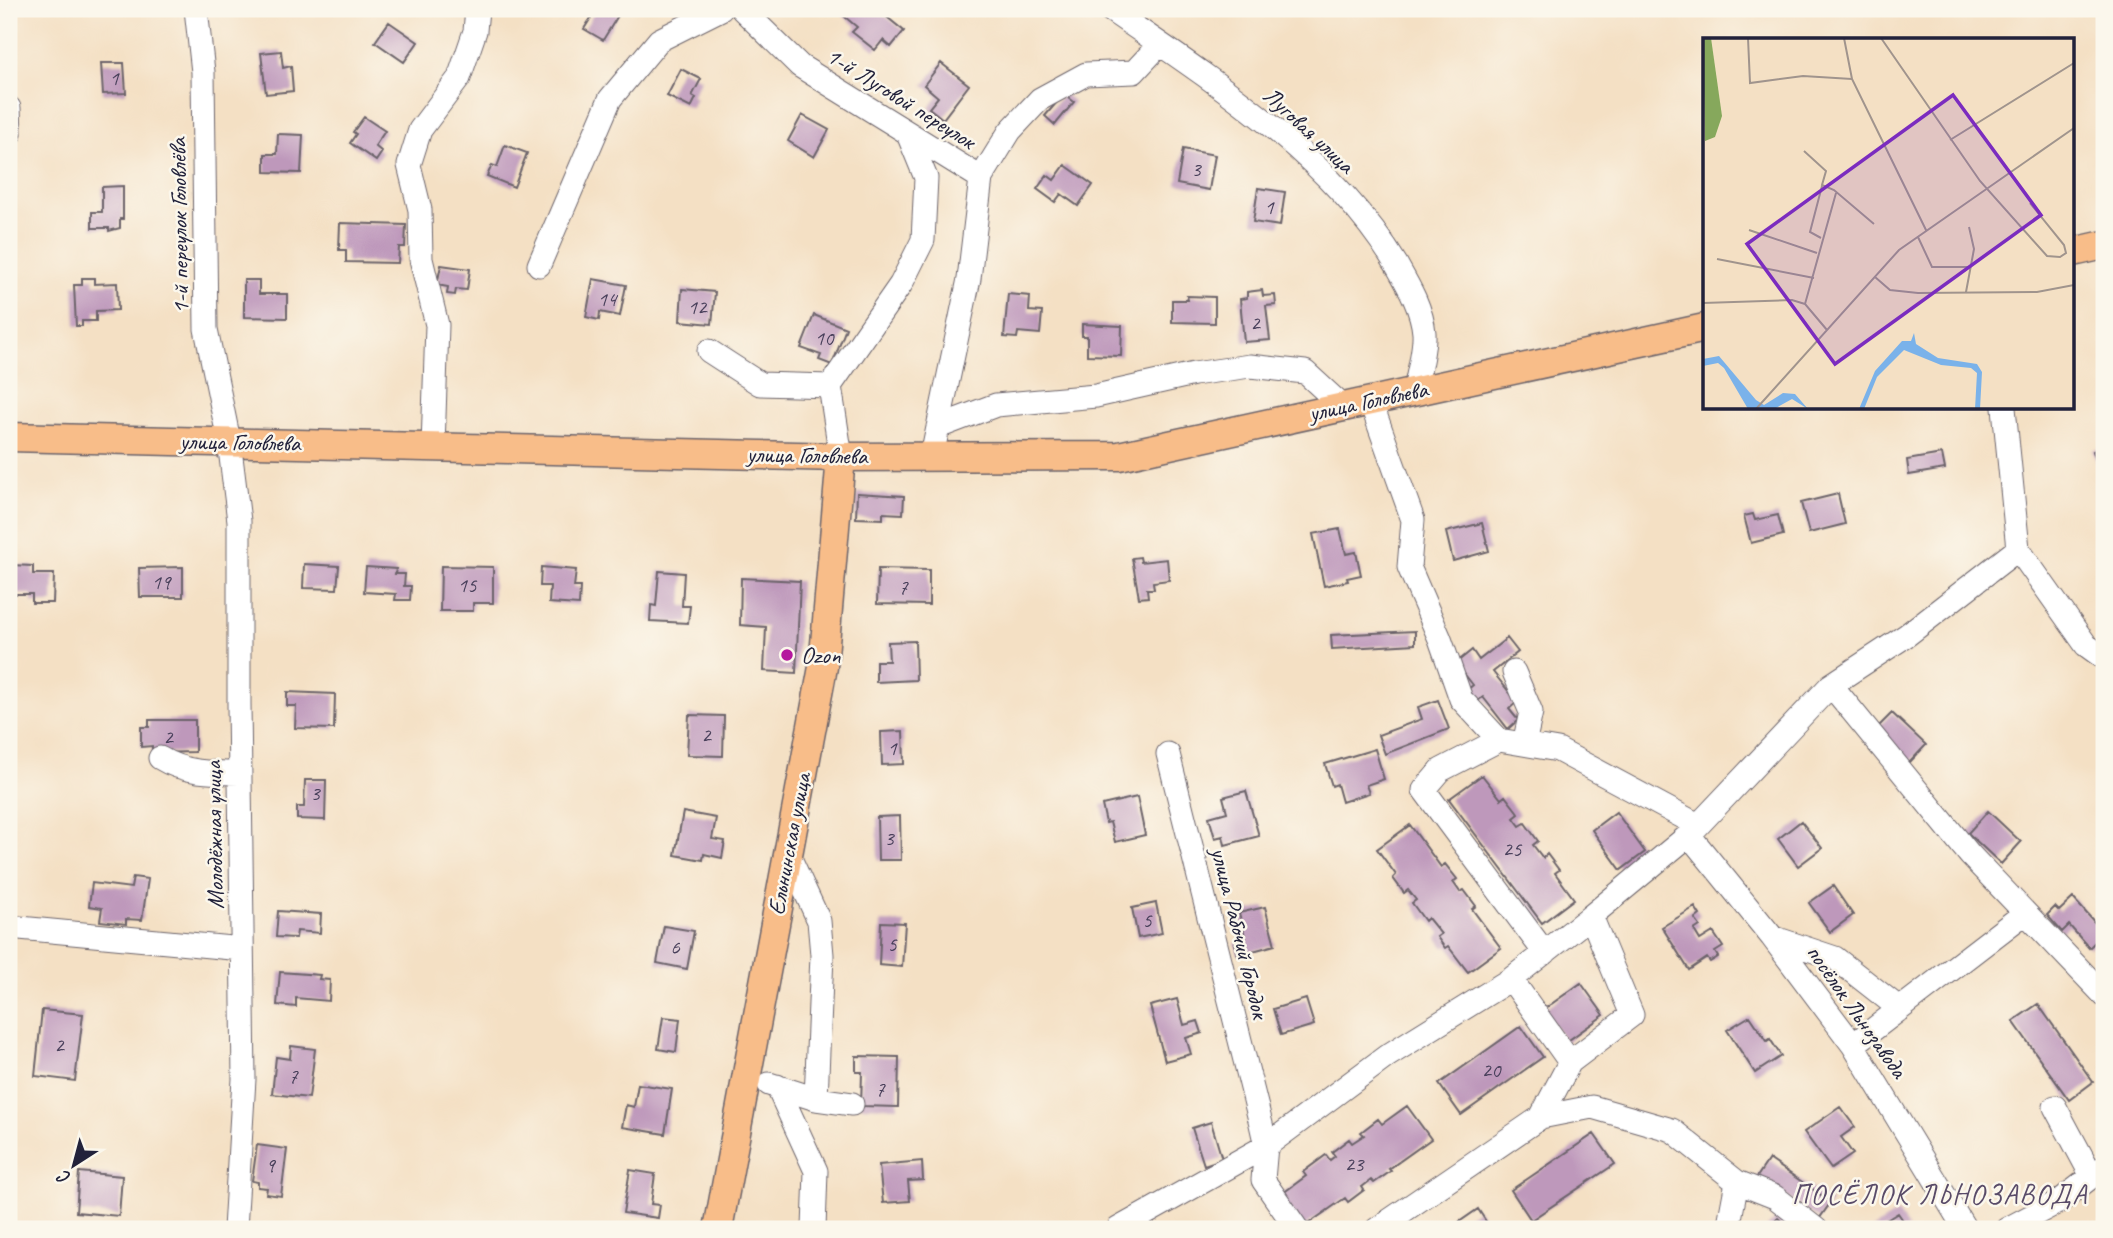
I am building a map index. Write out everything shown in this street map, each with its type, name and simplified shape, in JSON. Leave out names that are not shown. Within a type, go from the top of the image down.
[{"type":"main road","points":[[2074,252],[2104,245]]},
{"type":"main road","name":"улица Головлева","points":[[9,437],[841,457],[1119,456],[1703,328]]},
{"type":"main road","name":"Ельнинская улица","points":[[718,1229],[822,667],[841,457]]},
{"type":"street","name":"1-й переулок Головлёва","points":[[196,9],[203,72],[206,329],[229,442]]},
{"type":"street","points":[[433,447],[437,325],[421,259],[420,209],[409,165],[420,130],[459,78],[475,31],[477,9]]},
{"type":"street","points":[[539,265],[610,99],[659,40],[721,9]]},
{"type":"street","name":"1-й Луговой переулок","points":[[742,9],[800,66],[981,178],[969,279],[932,456]]},
{"type":"street","name":"Луговая улица","points":[[1109,9],[1205,75],[1298,148],[1377,233],[1412,291],[1424,333],[1415,390]]},
{"type":"street","points":[[981,178],[1010,131],[1040,99],[1086,74],[1134,72],[1160,44]]},
{"type":"street","points":[[9,108],[10,133]]},
{"type":"street","points":[[841,457],[830,386],[901,284],[923,240],[926,178],[908,134]]},
{"type":"street","points":[[709,351],[760,384],[830,386]]},
{"type":"street","points":[[938,427],[996,405],[1096,396],[1194,374],[1250,366],[1305,372],[1342,406]]},
{"type":"street","points":[[1370,400],[1413,520],[1409,567],[1440,639],[1461,699],[1499,740]]},
{"type":"street","points":[[2004,410],[2018,549],[2098,647]]},
{"type":"street","name":"Молодёжная улица","points":[[229,442],[239,521],[239,773],[244,1079],[235,1229]]},
{"type":"street","points":[[1118,1229],[1156,1210],[1264,1135],[1511,979],[1694,830],[1831,685],[1907,635],[2018,549]]},
{"type":"street","points":[[1514,672],[1531,712],[1524,744]]},
{"type":"street","points":[[1831,685],[1969,855],[2104,995]]},
{"type":"street","points":[[1545,953],[1424,790],[1440,770],[1499,740],[1558,750],[1694,830]]},
{"type":"street","name":"улица Рабочий Городок","points":[[1168,754],[1264,1135],[1263,1180],[1297,1229]]},
{"type":"street","points":[[160,758],[199,772],[239,773]]},
{"type":"street","name":"посёлок Льнозавода","points":[[1694,830],[1853,1045],[1965,1229]]},
{"type":"street","points":[[788,854],[819,921],[822,955],[816,1099]]},
{"type":"street","points":[[1853,1045],[2025,913]]},
{"type":"street","points":[[1541,1117],[1570,1062],[1632,1015],[1591,916]]},
{"type":"street","points":[[9,927],[242,949]]},
{"type":"street","points":[[1772,937],[1835,958],[1900,1009]]},
{"type":"street","points":[[1511,979],[1570,1062]]},
{"type":"street","points":[[746,1076],[816,1099],[852,1104]]},
{"type":"street","points":[[777,1086],[816,1171],[814,1229]]},
{"type":"street","points":[[1377,1229],[1541,1117],[1592,1107],[1672,1130],[1737,1182],[1775,1197],[1816,1229]]},
{"type":"street","points":[[2007,1229],[2060,1201],[2098,1172],[2055,1107]]},
{"type":"street","points":[[1728,1229],[1737,1182]]},
{"type":"building","points":[[586,9],[622,9],[603,40],[584,29],[594,13]]},
{"type":"building","points":[[842,9],[877,9],[904,31],[891,47],[883,40],[875,50],[852,32],[857,27],[839,12]]},
{"type":"building","points":[[389,22],[418,42],[404,62],[375,42]]},
{"type":"building","points":[[281,51],[283,68],[291,66],[293,91],[266,94],[261,53]]},
{"type":"building","points":[[101,63],[124,63],[126,93],[103,94]]},
{"type":"building","points":[[941,63],[969,85],[943,119],[929,108],[938,97],[924,85]]},
{"type":"building","points":[[681,69],[701,79],[692,96],[696,98],[691,108],[667,96]]},
{"type":"building","points":[[1064,94],[1074,102],[1055,125],[1045,116]]},
{"type":"building","points":[[802,115],[829,130],[814,157],[788,141]]},
{"type":"building","points":[[364,117],[385,131],[375,146],[382,152],[376,161],[350,143],[356,134],[353,132]]},
{"type":"building","points":[[278,134],[303,135],[301,173],[265,172],[265,154],[277,154]]},
{"type":"building","points":[[505,145],[527,153],[514,187],[487,176],[492,165],[497,167]]},
{"type":"building","points":[[1183,149],[1215,155],[1209,190],[1177,184]]},
{"type":"building","points":[[1065,165],[1093,185],[1078,206],[1061,194],[1055,202],[1037,189],[1047,175],[1054,180]]},
{"type":"building","points":[[123,186],[123,219],[120,219],[120,228],[109,231],[109,228],[92,228],[92,212],[102,212],[102,187]]},
{"type":"building","points":[[1258,188],[1285,192],[1280,226],[1253,222]]},
{"type":"building","points":[[340,223],[406,225],[405,247],[399,247],[398,263],[346,262],[346,250],[339,250]]},
{"type":"building","points":[[441,265],[470,269],[467,290],[456,289],[455,295],[447,294],[448,287],[437,285]]},
{"type":"building","points":[[82,278],[94,278],[94,284],[117,283],[118,310],[96,311],[96,321],[82,321],[82,326],[76,326],[74,285],[82,285]]},
{"type":"building","points":[[9,279],[12,279],[16,317],[9,318]]},
{"type":"building","points":[[593,279],[626,285],[620,316],[600,312],[599,320],[586,317]]},
{"type":"building","points":[[244,280],[259,280],[259,294],[287,294],[287,318],[244,317]]},
{"type":"building","points":[[682,289],[715,292],[712,324],[680,321]]},
{"type":"building","points":[[1262,290],[1263,296],[1275,295],[1276,305],[1266,306],[1270,340],[1244,342],[1240,299],[1247,298],[1247,292]]},
{"type":"building","points":[[1008,294],[1030,296],[1029,311],[1042,312],[1040,334],[1018,332],[1017,338],[1004,337]]},
{"type":"building","points":[[1187,296],[1215,297],[1215,323],[1172,322],[1172,300],[1188,300]]},
{"type":"building","points":[[814,315],[846,328],[832,365],[819,360],[821,355],[801,348]]},
{"type":"building","points":[[1082,324],[1122,326],[1121,356],[1087,355],[1087,336],[1082,336]]},
{"type":"building","points":[[2104,447],[2104,483],[2093,451]]},
{"type":"building","points":[[1942,454],[1945,469],[1909,475],[1907,460]]},
{"type":"building","points":[[857,493],[904,496],[903,514],[883,513],[883,519],[856,518]]},
{"type":"building","points":[[1838,494],[1845,524],[1809,533],[1801,503]]},
{"type":"building","points":[[1753,514],[1755,520],[1778,515],[1783,535],[1751,543],[1744,516]]},
{"type":"building","points":[[1482,523],[1489,551],[1453,561],[1446,532]]},
{"type":"building","points":[[1340,529],[1346,554],[1356,552],[1361,575],[1324,586],[1313,534]]},
{"type":"building","points":[[1140,557],[1141,562],[1167,559],[1169,580],[1153,582],[1154,589],[1147,589],[1148,597],[1139,598],[1132,558]]},
{"type":"building","points":[[304,564],[339,566],[337,589],[303,588]]},
{"type":"building","points":[[10,565],[33,566],[33,574],[54,574],[53,603],[32,603],[32,594],[10,594]]},
{"type":"building","points":[[441,566],[493,567],[493,603],[473,603],[473,611],[440,611]]},
{"type":"building","points":[[183,567],[183,597],[140,597],[139,568]]},
{"type":"building","points":[[366,567],[396,569],[395,574],[405,574],[404,586],[411,586],[410,600],[395,600],[396,594],[364,592]]},
{"type":"building","points":[[541,567],[576,570],[574,587],[580,587],[579,605],[549,603],[550,586],[540,586]]},
{"type":"building","points":[[878,569],[929,570],[929,605],[877,604]]},
{"type":"building","points":[[659,571],[684,573],[682,606],[690,606],[688,623],[650,621],[651,605],[656,606]]},
{"type":"building","points":[[741,578],[800,581],[796,673],[764,671],[766,627],[740,625]]},
{"type":"building","points":[[1415,631],[1415,644],[1332,649],[1331,635]]},
{"type":"building","points":[[1507,638],[1518,652],[1493,672],[1517,702],[1509,709],[1518,720],[1508,729],[1483,697],[1476,702],[1467,690],[1473,685],[1456,663],[1472,650],[1479,660]]},
{"type":"building","points":[[915,641],[916,680],[876,682],[876,661],[889,661],[888,642]]},
{"type":"building","points":[[287,692],[335,694],[334,729],[295,728],[296,706],[287,706]]},
{"type":"building","points":[[1438,700],[1449,729],[1385,754],[1378,735],[1422,719],[1418,707]]},
{"type":"building","points":[[1892,713],[1926,745],[1908,764],[1874,731]]},
{"type":"building","points":[[689,715],[724,716],[723,756],[687,755]]},
{"type":"building","points":[[149,720],[195,720],[195,752],[152,753],[152,746],[141,747],[141,727],[149,727]]},
{"type":"building","points":[[903,731],[904,764],[882,765],[881,732]]},
{"type":"building","points":[[1375,749],[1384,779],[1366,785],[1369,793],[1342,802],[1337,784],[1332,786],[1325,764]]},
{"type":"building","points":[[1482,775],[1501,799],[1505,796],[1519,814],[1514,818],[1520,826],[1525,823],[1538,841],[1533,845],[1543,858],[1547,854],[1559,870],[1555,873],[1574,899],[1542,923],[1449,799]]},
{"type":"building","points":[[305,780],[326,780],[325,820],[297,819],[297,807],[304,807]]},
{"type":"building","points":[[1246,791],[1259,836],[1225,845],[1223,836],[1215,838],[1209,817],[1227,812],[1223,797]]},
{"type":"building","points":[[1137,797],[1145,835],[1115,842],[1110,822],[1106,823],[1102,805]]},
{"type":"building","points":[[1988,811],[2021,842],[2001,864],[1968,833]]},
{"type":"building","points":[[683,812],[716,818],[712,839],[725,841],[722,858],[704,854],[703,860],[675,855]]},
{"type":"building","points":[[1616,812],[1645,852],[1621,870],[1592,830]]},
{"type":"building","points":[[900,816],[901,860],[878,860],[877,817]]},
{"type":"building","points":[[1801,821],[1822,848],[1798,866],[1778,839]]},
{"type":"building","points":[[1410,825],[1441,867],[1445,864],[1457,879],[1453,882],[1460,892],[1464,890],[1476,906],[1472,909],[1501,948],[1468,972],[1448,946],[1445,948],[1437,937],[1441,934],[1428,918],[1425,921],[1412,903],[1416,900],[1408,890],[1404,893],[1393,878],[1396,875],[1377,849]]},
{"type":"building","points":[[133,877],[148,879],[142,920],[126,919],[126,924],[100,921],[102,908],[89,906],[92,883],[131,888]]},
{"type":"building","points":[[1833,886],[1853,915],[1830,932],[1809,903]]},
{"type":"building","points":[[2073,898],[2104,933],[2089,948],[2069,925],[2062,932],[2047,915],[2055,907],[2059,911]]},
{"type":"building","points":[[1156,903],[1162,933],[1138,938],[1132,908]]},
{"type":"building","points":[[1265,907],[1275,945],[1238,955],[1235,943],[1246,940],[1239,913]]},
{"type":"building","points":[[1695,907],[1700,915],[1695,919],[1700,926],[1694,930],[1700,940],[1713,932],[1723,947],[1715,952],[1718,957],[1710,962],[1707,958],[1689,970],[1662,927]]},
{"type":"building","points":[[278,911],[321,914],[320,933],[297,931],[296,938],[276,937]]},
{"type":"building","points":[[881,922],[905,923],[902,967],[879,965]]},
{"type":"building","points":[[664,926],[694,931],[687,969],[657,963]]},
{"type":"building","points":[[280,972],[320,975],[319,979],[330,980],[329,1001],[296,998],[296,1007],[277,1005]]},
{"type":"building","points":[[1581,983],[1604,1015],[1566,1042],[1543,1010]]},
{"type":"building","points":[[1177,999],[1184,1025],[1198,1021],[1202,1033],[1186,1038],[1191,1054],[1165,1061],[1150,1006]]},
{"type":"building","points":[[1306,999],[1314,1025],[1281,1035],[1273,1009]]},
{"type":"building","points":[[2038,1004],[2093,1082],[2069,1100],[2013,1021]]},
{"type":"building","points":[[42,1010],[83,1014],[75,1081],[35,1076]]},
{"type":"building","points":[[1750,1016],[1781,1056],[1755,1073],[1727,1030]]},
{"type":"building","points":[[663,1017],[680,1019],[676,1052],[658,1049]]},
{"type":"building","points":[[1521,1026],[1543,1057],[1461,1115],[1439,1084]]},
{"type":"building","points":[[291,1046],[315,1049],[309,1098],[272,1094],[276,1057],[290,1059]]},
{"type":"building","points":[[856,1056],[899,1057],[898,1107],[861,1106],[862,1072],[856,1072]]},
{"type":"building","points":[[638,1084],[672,1089],[665,1134],[622,1127],[626,1105],[634,1107]]},
{"type":"building","points":[[1407,1106],[1431,1139],[1374,1183],[1371,1180],[1362,1187],[1364,1190],[1348,1202],[1345,1198],[1302,1228],[1279,1196],[1306,1176],[1303,1172],[1326,1155],[1330,1160],[1335,1156],[1332,1152],[1349,1139],[1352,1143],[1364,1135],[1361,1132],[1378,1119],[1382,1124]]},
{"type":"building","points":[[1840,1107],[1855,1127],[1841,1137],[1853,1154],[1831,1169],[1804,1132]]},
{"type":"building","points":[[1211,1122],[1222,1159],[1204,1165],[1192,1128]]},
{"type":"building","points":[[1594,1134],[1615,1164],[1531,1220],[1511,1190]]},
{"type":"building","points":[[257,1145],[287,1149],[281,1196],[266,1194],[267,1188],[258,1187],[258,1182],[252,1181]]},
{"type":"building","points":[[1769,1159],[1831,1202],[1819,1219],[1757,1177]]},
{"type":"building","points":[[922,1161],[923,1180],[908,1181],[910,1201],[883,1203],[879,1165]]},
{"type":"building","points":[[630,1170],[655,1174],[651,1204],[660,1205],[658,1218],[623,1213]]},
{"type":"building","points":[[79,1172],[122,1176],[119,1216],[76,1212]]},
{"type":"building","points":[[1478,1209],[1491,1229],[1449,1229]]},
{"type":"building","points":[[1898,1213],[1909,1229],[1872,1229]]},
{"type":"building","points":[[1778,1218],[1789,1229],[1765,1229]]},
{"type":"place","name":"Ozon","points":[[787,655]]},
{"type":"district","name":"ПОСЁЛОК ЛЬНОЗАВОДА","points":[[1940,1194]]}]
